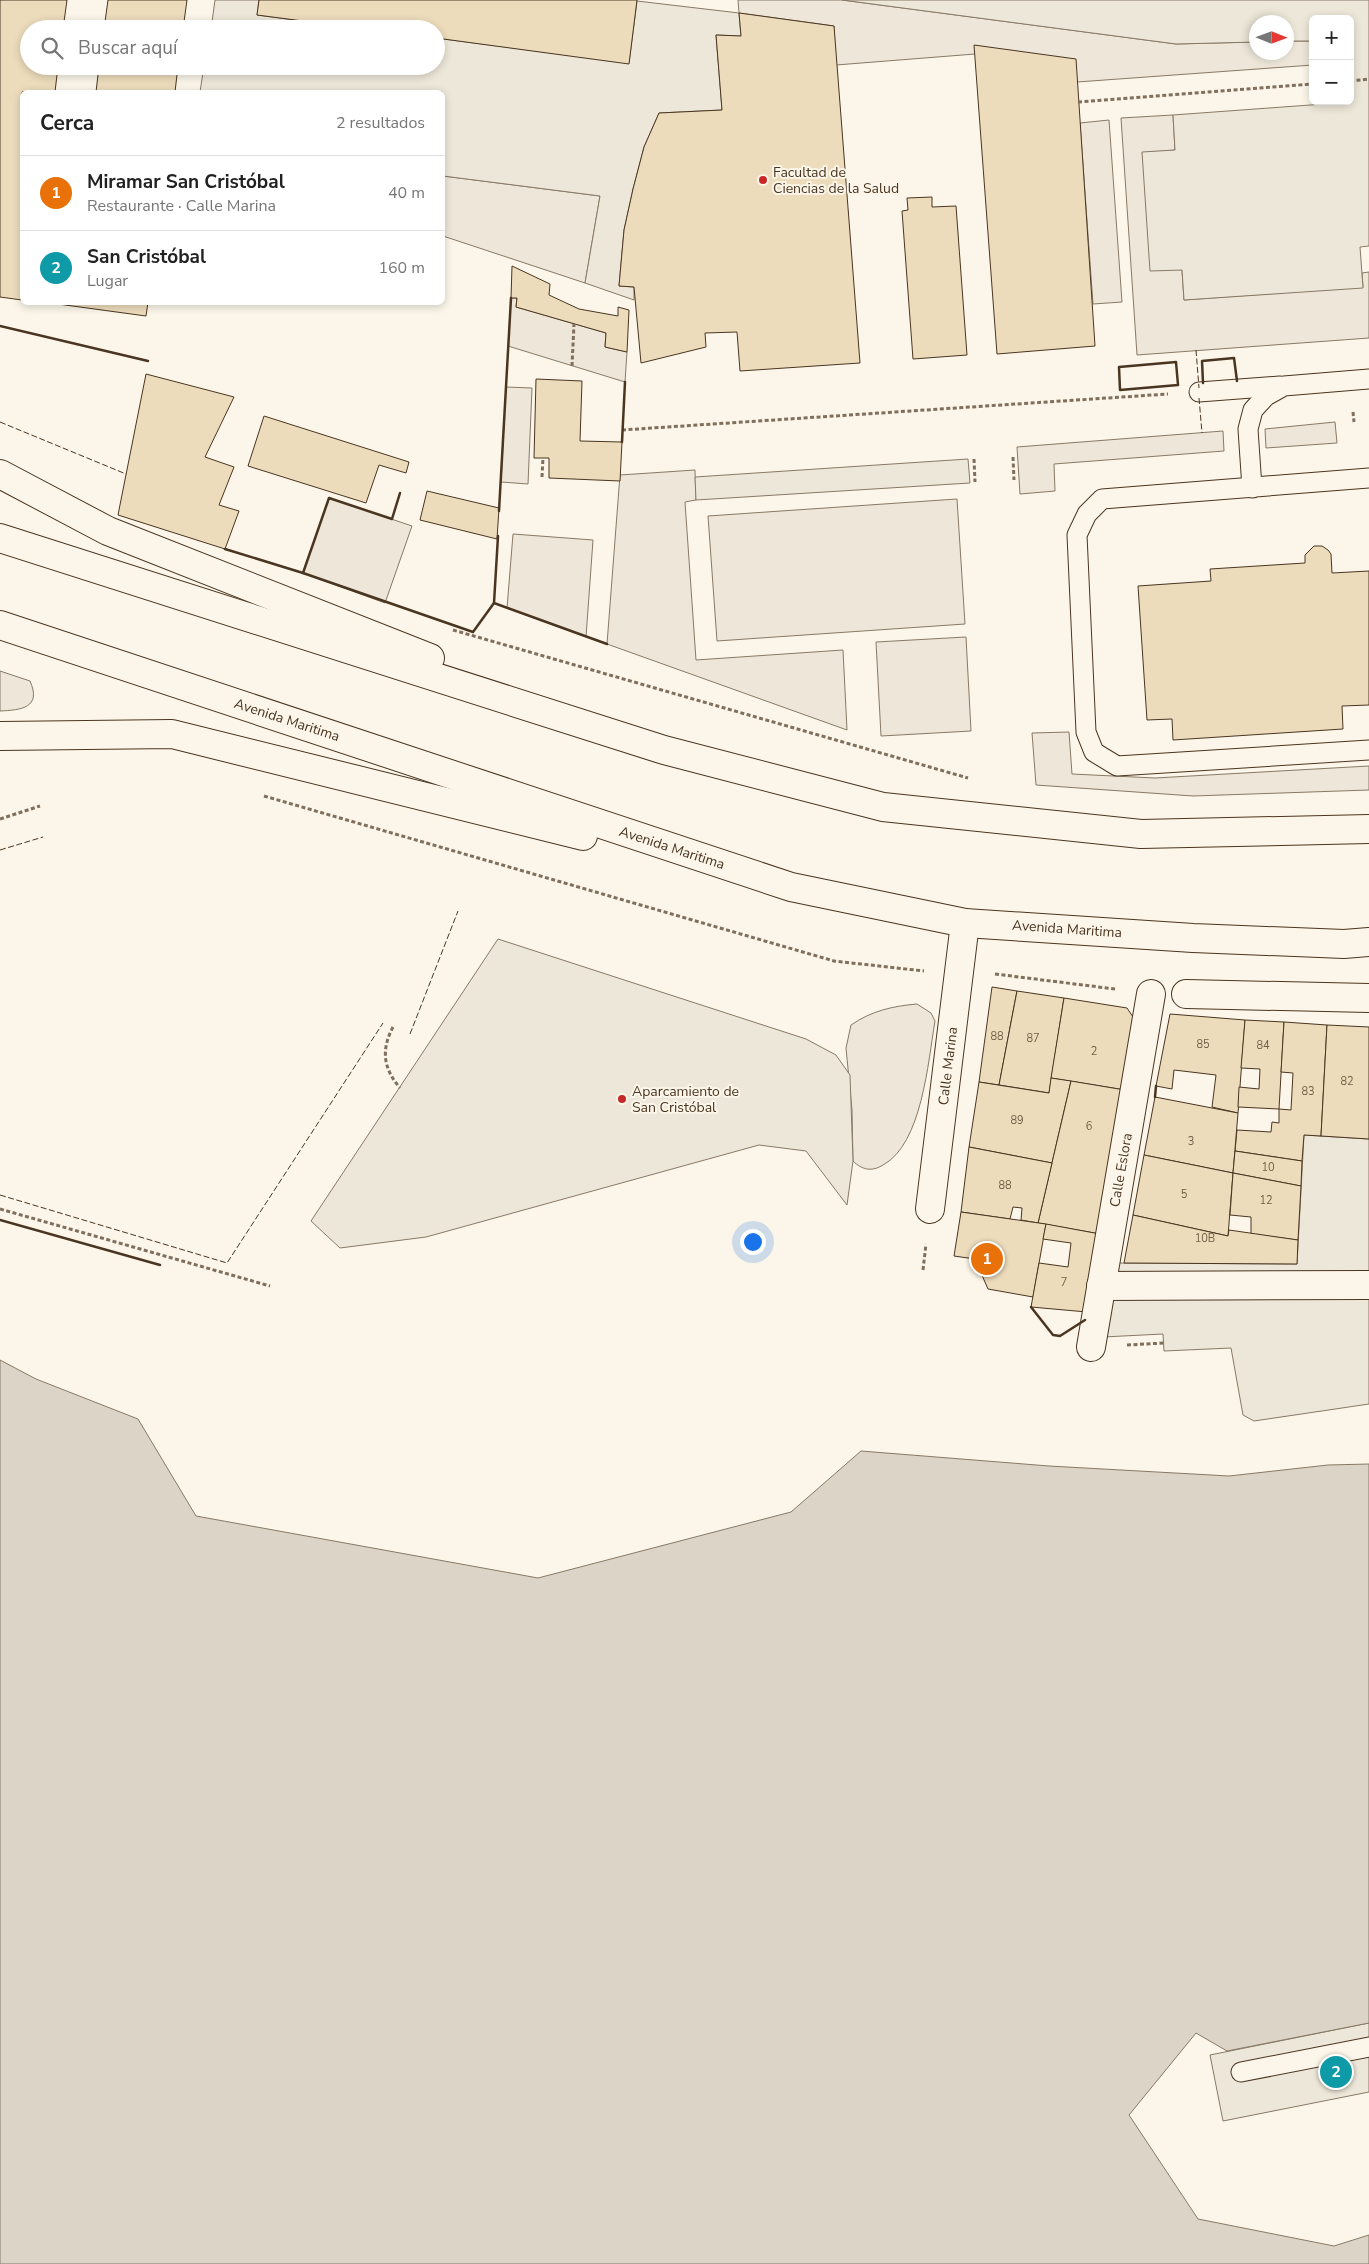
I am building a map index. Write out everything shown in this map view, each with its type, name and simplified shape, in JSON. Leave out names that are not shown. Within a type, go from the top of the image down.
[{"type":"main road","points":[[0,474],[108,531],[664,750]]},
{"type":"main road","points":[[0,538],[664,750],[883,807],[1141,834],[1369,829]]},
{"type":"main road","name":"Avenida Maritima","points":[[0,625],[791,887],[965,923],[1193,938],[1361,946]]},
{"type":"main road","points":[[0,736],[172,734],[791,887]]},
{"type":"main road","name":"Calle Marina","points":[[930,1209],[965,923]]},
{"type":"main road","name":"Calle Eslora","points":[[1091,1346],[1151,994]]},
{"type":"main road","points":[[1186,994],[1369,998]]},
{"type":"main road","points":[[1101,1286],[1369,1285]]},
{"type":"lane","points":[[1199,392],[1369,379]]},
{"type":"lane","points":[[1252,488],[1248,429],[1253,410],[1266,396],[1284,386]]},
{"type":"lane","points":[[1369,478],[1102,499],[1087,514],[1077,535],[1086,732],[1094,752],[1117,766],[1369,750]]},
{"type":"lane","points":[[1241,2072],[1369,2047]]},
{"type":"path","points":[[1354,81],[1369,79]]},
{"type":"path","points":[[1078,102],[1309,84]]},
{"type":"path","points":[[572,366],[574,324]]},
{"type":"path","points":[[622,430],[1199,392]]},
{"type":"path","points":[[1013,457],[1014,480]]},
{"type":"path","points":[[542,477],[543,458]]},
{"type":"path","points":[[974,459],[975,482]]},
{"type":"path","points":[[452,630],[978,780]]},
{"type":"path","points":[[261,795],[834,962],[958,975],[1004,974],[1151,994]]},
{"type":"path","points":[[0,819],[40,806]]},
{"type":"path","points":[[393,1027],[386,1041],[385,1055],[393,1080],[400,1088]]},
{"type":"path","points":[[0,1209],[270,1286]]},
{"type":"shaded area","points":[[215,0],[259,0],[257,15],[295,20],[212,20]]},
{"type":"shaded area","points":[[738,0],[842,0],[1176,44],[1249,42],[1249,60],[1294,60],[1294,41],[1309,41],[1309,65],[1077,82],[975,54],[836,65],[834,26],[739,13]]},
{"type":"shaded area","points":[[842,0],[1369,0],[1369,246],[1360,247],[1363,288],[1184,300],[1182,270],[1150,271],[1142,152],[1175,150],[1173,115],[1310,105],[1354,105],[1354,15],[1309,15],[1309,41],[1294,41],[1294,15],[1249,15],[1249,42],[1176,44]]},
{"type":"shaded area","points":[[637,1],[739,13],[741,36],[716,35],[722,110],[659,113],[644,147],[624,230],[619,286],[634,287],[634,300],[585,283],[600,196],[445,176],[445,90],[200,90],[203,75],[445,75],[445,39],[629,63]]},
{"type":"shaded area","points":[[1173,115],[1175,150],[1142,153],[1182,270],[1184,300],[1363,287],[1362,273],[1369,272],[1369,338],[1137,355],[1121,118]]},
{"type":"shaded area","points":[[1109,120],[1122,302],[1093,304],[1080,123]]},
{"type":"shaded area","points":[[445,176],[600,196],[585,283],[445,237]]},
{"type":"shaded area","points":[[511,298],[517,298],[516,307],[606,333],[605,347],[627,352],[625,382],[508,346]]},
{"type":"shaded area","points":[[506,387],[532,388],[528,484],[501,482]]},
{"type":"shaded area","points":[[1335,422],[1337,443],[1266,448],[1265,429]]},
{"type":"shaded area","points":[[1223,431],[1224,451],[1054,464],[1055,491],[1020,494],[1017,447]]},
{"type":"shaded area","points":[[968,459],[970,483],[696,500],[695,477]]},
{"type":"shaded area","points":[[695,470],[696,500],[685,502],[696,660],[843,650],[847,730],[607,644],[620,475]]},
{"type":"shaded area","points":[[329,498],[412,526],[385,603],[303,573]]},
{"type":"shaded area","points":[[957,499],[965,624],[717,641],[708,516]]},
{"type":"shaded area","points":[[513,534],[593,540],[586,637],[507,608]]},
{"type":"shaded area","points":[[966,637],[971,731],[881,736],[876,642]]},
{"type":"shaded area","points":[[0,671],[30,681],[33,697],[27,706],[15,710],[0,711]]},
{"type":"shaded area","points":[[1069,732],[1072,774],[1155,778],[1369,766],[1369,790],[1193,796],[1036,785],[1032,733]]},
{"type":"shaded area","name":"Aparcamiento de San Cristóbal","points":[[498,939],[806,1039],[836,1055],[850,1075],[853,1161],[847,1205],[806,1151],[759,1145],[426,1237],[340,1248],[311,1221]]},
{"type":"shaded area","points":[[917,1004],[931,1013],[935,1021],[926,1079],[915,1121],[907,1139],[896,1154],[883,1165],[875,1169],[867,1169],[853,1161],[852,1110],[846,1048],[851,1025],[866,1016],[882,1010]]},
{"type":"shaded area","points":[[1304,1135],[1369,1139],[1369,1404],[1254,1421],[1243,1415],[1231,1348],[1164,1351],[1163,1334],[1103,1337],[1113,1263],[1297,1264]]},
{"type":"shaded area","points":[[0,1360],[36,1379],[138,1419],[196,1516],[538,1578],[791,1512],[861,1451],[1049,1466],[1229,1476],[1328,1465],[1369,1464],[1369,2023],[1227,2051],[1196,2033],[1129,2115],[1198,2219],[1334,2246],[1369,2235],[1369,2264],[0,2264]]},
{"type":"shaded area","points":[[1369,2023],[1369,2092],[1223,2121],[1210,2055]]},
{"type":"building","points":[[0,0],[67,0],[64,20],[20,20],[20,75],[57,75],[55,90],[20,90],[20,300],[0,297]]},
{"type":"building","points":[[108,0],[187,0],[184,20],[105,20]]},
{"type":"building","points":[[259,0],[637,0],[629,64],[445,39],[445,20],[295,20],[257,15]]},
{"type":"building","points":[[739,13],[834,26],[860,363],[740,371],[737,332],[705,333],[706,347],[641,363],[634,287],[619,286],[624,230],[644,147],[659,113],[722,110],[716,35],[741,36]]},
{"type":"building","points":[[974,45],[1076,59],[1095,346],[997,354]]},
{"type":"building","points":[[98,75],[177,75],[175,90],[96,90]]},
{"type":"building","points":[[932,197],[932,207],[956,206],[967,355],[913,359],[902,211],[908,210],[907,198]]},
{"type":"building","points":[[512,266],[550,284],[549,295],[579,309],[618,316],[618,307],[629,310],[627,352],[605,347],[606,333],[516,307],[517,298],[511,298]]},
{"type":"building","points":[[65,305],[148,305],[146,316]]},
{"type":"building","points":[[146,374],[234,397],[205,457],[234,467],[219,505],[239,511],[225,549],[118,515]]},
{"type":"building","points":[[536,379],[582,381],[580,441],[622,442],[620,481],[549,478],[549,458],[534,458]]},
{"type":"building","points":[[264,416],[409,462],[406,473],[379,465],[366,503],[248,466]]},
{"type":"building","points":[[427,491],[499,508],[497,539],[420,520]]},
{"type":"building","points":[[1314,546],[1322,546],[1331,554],[1332,573],[1369,571],[1369,705],[1342,706],[1343,729],[1173,740],[1172,719],[1147,720],[1138,586],[1211,581],[1210,569],[1305,563],[1305,555]]},
{"type":"building","points":[[992,987],[1017,991],[999,1085],[979,1082]]},
{"type":"building","points":[[1017,991],[1064,998],[1049,1093],[999,1085]]},
{"type":"building","points":[[1064,998],[1127,1008],[1137,1023],[1125,1090],[1051,1078]]},
{"type":"building","points":[[1170,1014],[1245,1020],[1238,1113],[1212,1107],[1216,1075],[1174,1070],[1172,1089],[1156,1086]]},
{"type":"building","points":[[1245,1020],[1284,1022],[1279,1109],[1238,1107],[1239,1087],[1259,1089],[1260,1069],[1241,1068]]},
{"type":"building","points":[[1284,1022],[1327,1025],[1321,1136],[1304,1135],[1302,1161],[1235,1151],[1237,1130],[1271,1132],[1272,1122],[1279,1123],[1279,1109],[1291,1110],[1293,1073],[1281,1072]]},
{"type":"building","points":[[1327,1025],[1369,1027],[1369,1139],[1321,1136]]},
{"type":"building","points":[[1051,1078],[1071,1081],[1052,1163],[969,1147],[979,1082],[1049,1093]]},
{"type":"building","points":[[1071,1081],[1125,1090],[1100,1234],[1038,1223]]},
{"type":"building","points":[[1155,1097],[1238,1113],[1233,1173],[1144,1155]]},
{"type":"building","points":[[969,1147],[1052,1163],[1038,1223],[1021,1220],[1022,1208],[1013,1207],[1010,1219],[961,1212]]},
{"type":"building","points":[[1235,1151],[1302,1161],[1301,1186],[1233,1173]]},
{"type":"building","points":[[1144,1155],[1233,1173],[1228,1236],[1133,1215]]},
{"type":"building","points":[[1233,1173],[1301,1186],[1298,1240],[1251,1234],[1251,1217],[1230,1215]]},
{"type":"building","points":[[961,1212],[1046,1224],[1033,1297],[988,1289],[975,1259],[954,1256]]},
{"type":"building","points":[[1133,1215],[1228,1236],[1229,1230],[1298,1240],[1297,1264],[1124,1263]]},
{"type":"building","points":[[1046,1224],[1100,1234],[1087,1312],[1031,1307],[1039,1263],[1068,1267],[1071,1243],[1043,1239]]},
{"type":"fence","points":[[1196,350],[1199,388]]},
{"type":"fence","points":[[1199,398],[1202,433]]},
{"type":"fence","points":[[0,422],[126,474]]},
{"type":"fence","points":[[0,850],[43,837]]},
{"type":"fence","points":[[410,1034],[458,911]]},
{"type":"fence","points":[[0,1195],[227,1263],[383,1023]]},
{"type":"wall","points":[[499,511],[511,298]]},
{"type":"wall","points":[[0,326],[148,361]]},
{"type":"wall","points":[[1203,383],[1202,361],[1234,358],[1237,381]]},
{"type":"wall","points":[[1176,362],[1178,385],[1120,390],[1119,367],[1176,362]]},
{"type":"wall","points":[[622,442],[625,382]]},
{"type":"wall","points":[[400,493],[392,519],[329,498],[303,573],[473,632],[494,603]]},
{"type":"wall","points":[[498,536],[494,603],[607,644]]},
{"type":"wall","points":[[225,549],[303,573]]},
{"type":"wall","points":[[1155,1097],[1156,1086]]},
{"type":"wall","points":[[0,1220],[160,1265]]},
{"type":"wall","points":[[1031,1307],[1053,1335],[1060,1336],[1085,1320]]},
{"type":"place","name":"Facultad de Ciencias de la Salud","points":[[763,180]]},
{"type":"place","name":"Aparcamiento de San Cristóbal","points":[[622,1099]]},
{"type":"place","name":"Miramar San Cristóbal","points":[[987,1259]]},
{"type":"place","name":"San Cristóbal","points":[[1336,2072]]}]
